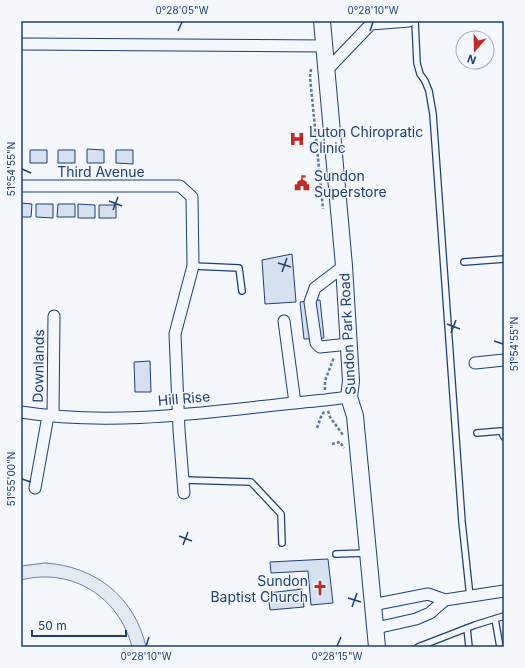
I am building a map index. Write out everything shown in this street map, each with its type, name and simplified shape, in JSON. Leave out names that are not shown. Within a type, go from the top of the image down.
[{"type":"street","name":"Sundon Park Road","points":[[322,21],[344,266],[343,345],[351,381],[350,397],[356,416],[377,647]]},
{"type":"street","points":[[327,70],[370,22],[409,21]]},
{"type":"street","points":[[21,44],[325,46]]},
{"type":"street","name":"Third Avenue","points":[[21,186],[180,186],[192,197],[193,266]]},
{"type":"street","points":[[184,493],[178,414],[175,334],[193,266]]},
{"type":"street","points":[[343,345],[320,347],[316,343],[310,302],[315,288],[344,266]]},
{"type":"street","name":"Downlands","points":[[35,488],[50,416],[54,316]]},
{"type":"street","points":[[284,321],[295,403]]},
{"type":"street","points":[[475,363],[504,360]]},
{"type":"street","name":"Hill Rise","points":[[21,412],[50,416],[127,417],[178,414],[295,403],[326,405],[350,397]]},
{"type":"street","points":[[372,605],[428,594],[445,600],[504,591]]},
{"type":"street","points":[[376,628],[416,619],[430,613],[445,600]]},
{"type":"lane","points":[[415,21],[417,64],[420,74],[426,81],[433,114],[461,514],[470,597]]},
{"type":"lane","points":[[464,262],[504,259]]},
{"type":"lane","points":[[193,266],[239,268],[242,291]]},
{"type":"lane","points":[[477,433],[501,431],[504,437]]},
{"type":"lane","points":[[183,480],[251,482],[281,514],[282,543]]},
{"type":"lane","points":[[336,554],[368,553]]},
{"type":"lane","points":[[418,647],[467,628],[504,616]]},
{"type":"lane","points":[[495,619],[500,647]]},
{"type":"lane","points":[[467,628],[469,647]]},
{"type":"path","points":[[312,65],[310,77],[324,216]]},
{"type":"path","points":[[317,428],[326,405],[325,381],[343,345]]},
{"type":"shaded area","points":[[45,563],[63,565],[80,570],[110,587],[133,613],[141,629],[146,647],[132,647],[126,629],[116,614],[105,600],[91,590],[75,582],[58,578],[40,577],[21,580],[21,566]]},
{"type":"building","points":[[87,149],[104,150],[104,163],[87,163]]},
{"type":"building","points":[[30,150],[47,150],[47,163],[30,163]]},
{"type":"building","points":[[58,150],[75,150],[75,163],[58,163]]},
{"type":"building","points":[[116,150],[133,150],[133,164],[116,163]]},
{"type":"building","points":[[21,203],[32,204],[31,217],[21,217]]},
{"type":"building","points":[[36,204],[53,204],[53,218],[36,217]]},
{"type":"building","points":[[58,204],[75,204],[75,217],[57,217]]},
{"type":"building","points":[[78,204],[95,205],[95,218],[78,218]]},
{"type":"building","points":[[99,205],[116,205],[116,218],[99,218]]},
{"type":"building","points":[[292,254],[296,302],[265,304],[262,260]]},
{"type":"building","points":[[320,300],[324,338],[304,339],[300,302]]},
{"type":"building","points":[[150,361],[151,392],[135,392],[134,362]]},
{"type":"building","name":"Sundon Baptist Church","points":[[328,559],[333,603],[311,605],[308,571],[271,573],[270,562]]},
{"type":"building","points":[[302,589],[304,607],[270,610],[268,593]]},
{"type":"place","name":"Luton Chiropratic Clinic","points":[[297,139]]},
{"type":"place","name":"Sundon Superstore","points":[[302,183]]},
{"type":"place","name":"Sundon Baptist Church","points":[[320,588]]}]
